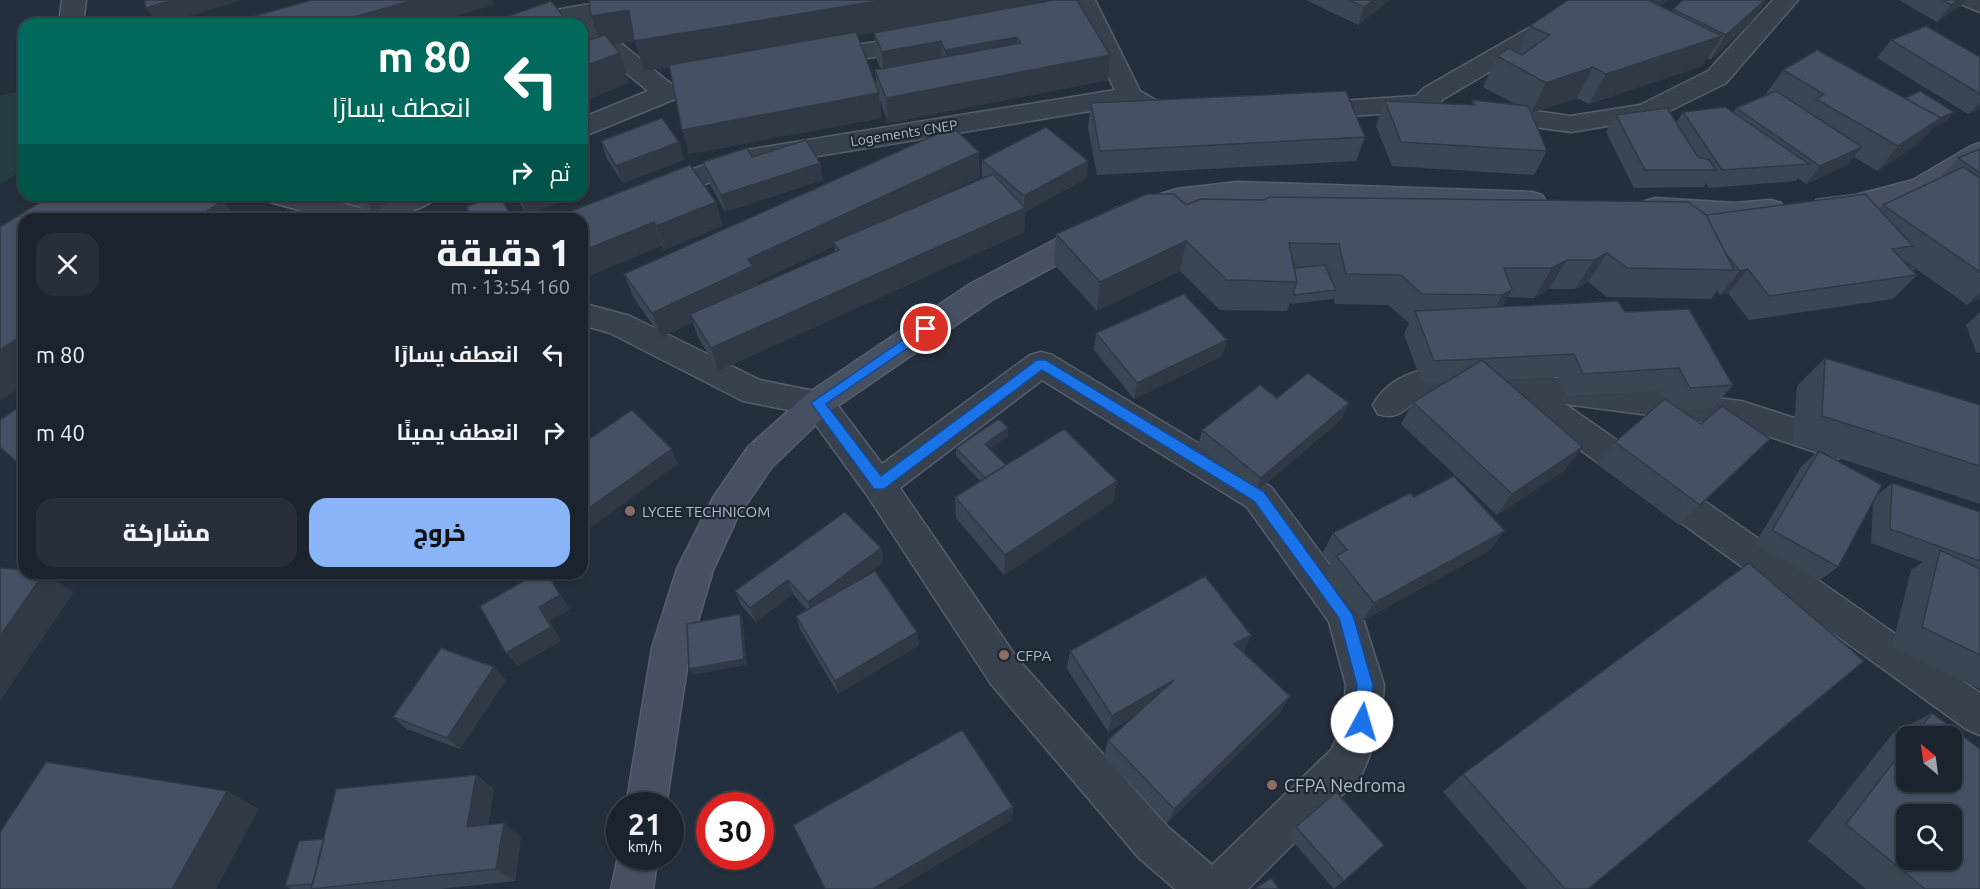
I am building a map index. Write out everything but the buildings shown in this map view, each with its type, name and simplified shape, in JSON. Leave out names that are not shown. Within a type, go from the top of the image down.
[{"type":"main road","points":[[1628,207],[1734,213],[1856,205],[1922,187],[1980,152]]},
{"type":"main road","points":[[648,792],[671,648],[695,568],[726,506],[760,456],[818,403],[981,292],[1126,214],[1177,199],[1237,191],[1558,203]]},
{"type":"main road","points":[[632,889],[635,870]]},
{"type":"street","points":[[72,18],[74,0]]},
{"type":"street","points":[[574,16],[674,0]]},
{"type":"street","points":[[1289,112],[1423,104],[1571,123],[1646,112],[1717,77],[1786,0]]},
{"type":"street","points":[[1971,0],[1980,5]]},
{"type":"street","points":[[1423,104],[1432,94],[1582,7]]},
{"type":"street","points":[[1081,13],[1130,96],[1154,110],[1210,111]]},
{"type":"street","points":[[588,28],[666,93]]},
{"type":"street","points":[[796,62],[938,40]]},
{"type":"street","points":[[588,126],[666,93],[740,74]]},
{"type":"street","name":"Logements CNEP","points":[[588,220],[741,160],[1130,96]]},
{"type":"street","points":[[921,158],[994,118]]},
{"type":"street","points":[[301,201],[344,213]]},
{"type":"street","points":[[380,213],[408,201]]},
{"type":"street","points":[[619,324],[650,307]]},
{"type":"street","points":[[588,316],[619,324],[754,392],[818,403],[879,485],[1004,671],[1154,843],[1207,889]]},
{"type":"street","points":[[879,485],[1041,364],[1259,496],[1345,615],[1365,685],[1362,722],[1347,762],[1218,889]]},
{"type":"street","points":[[1389,405],[1409,386],[1437,376],[1741,414],[1866,455]]},
{"type":"street","points":[[1513,384],[1980,716]]},
{"type":"street","points":[[1854,627],[1980,674]]},
{"type":"green space","points":[[18,92],[18,174],[0,184],[0,95]]},
{"type":"place","name":"LYCEE TECHNICOM","points":[[630,511]]},
{"type":"place","name":"CFPA","points":[[1004,655]]},
{"type":"place","name":"CFPA Nedroma","points":[[1272,785]]},
{"type":"route","points":[[926,329],[818,403],[879,485],[1041,364],[1259,496],[1345,615],[1365,685],[1362,722]]}]
